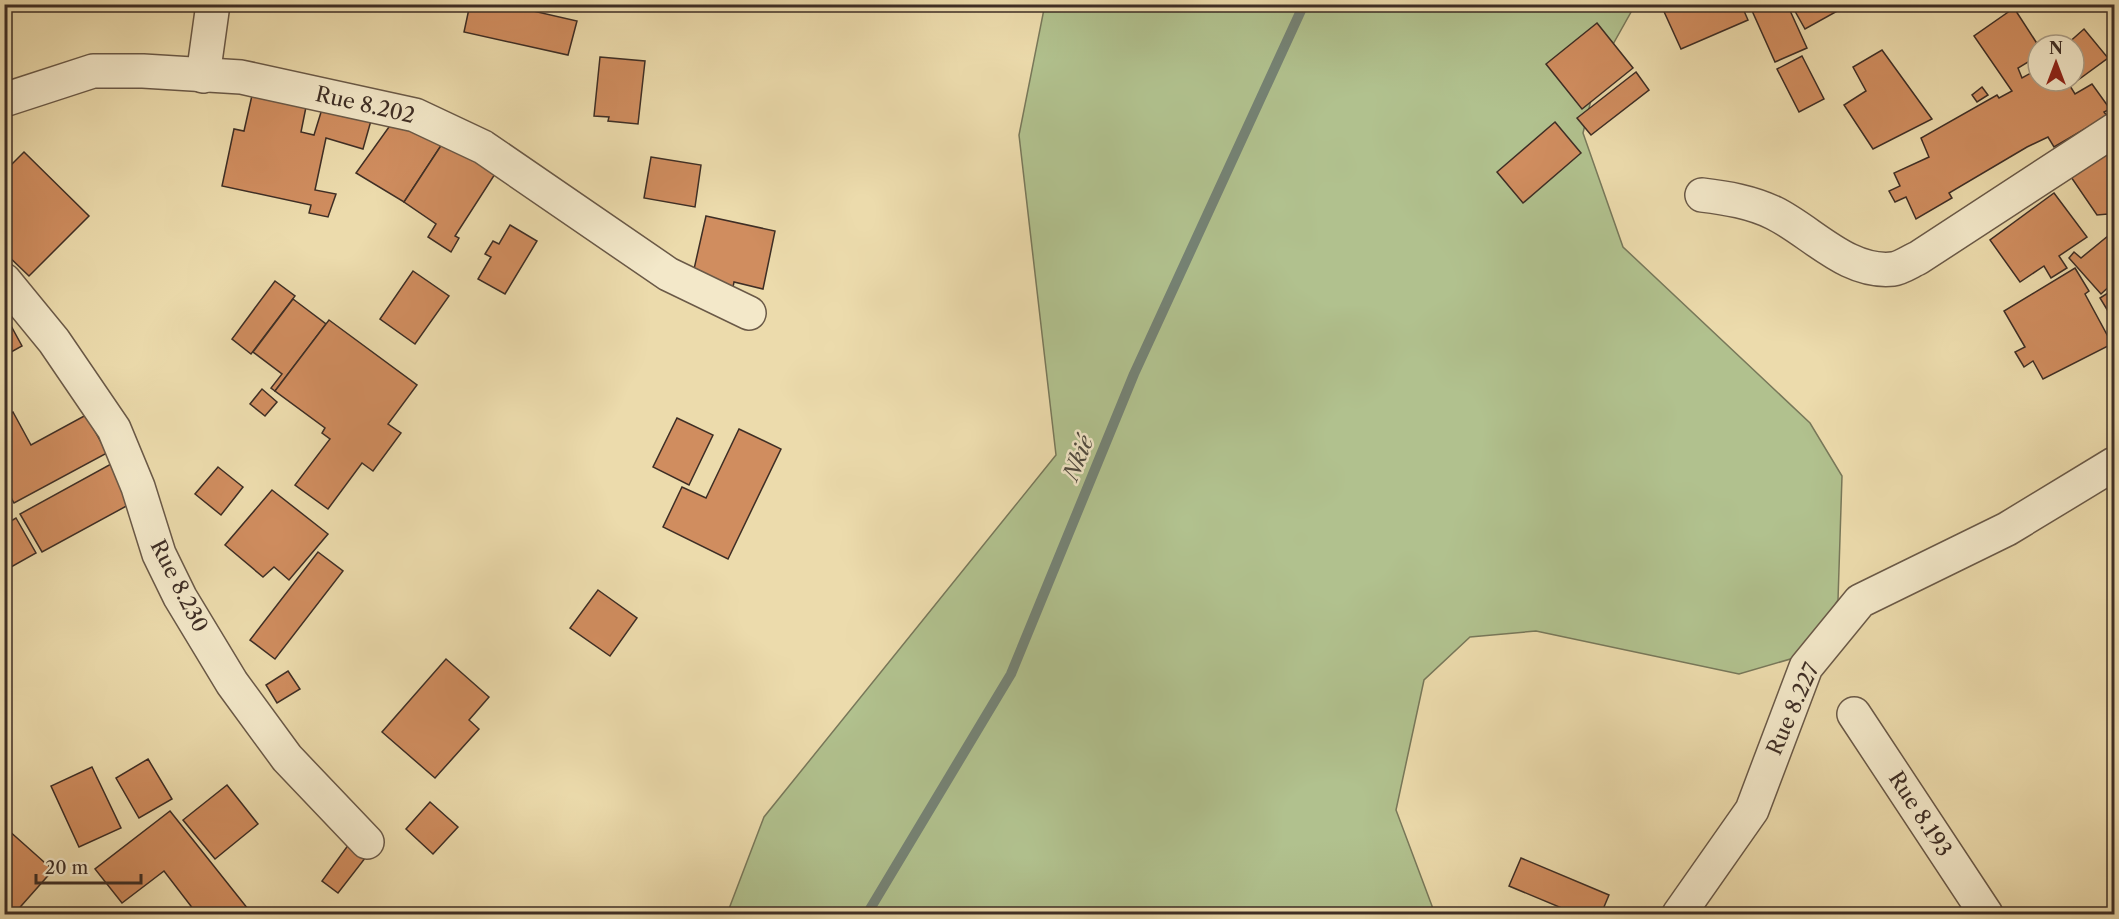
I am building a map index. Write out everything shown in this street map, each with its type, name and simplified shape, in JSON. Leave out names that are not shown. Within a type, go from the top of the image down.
[{"type":"street","points":[[203,76],[213,4]]},
{"type":"street","name":"Rue 8.202","points":[[4,100],[93,71],[143,70],[242,78],[415,115],[483,147],[668,274],[748,314]]},
{"type":"street","points":[[1702,195],[1738,200],[1774,213],[1838,254],[1870,268],[1895,269],[1918,258],[2115,130]]},
{"type":"street","name":"Rue 8.230","points":[[4,280],[54,341],[114,429],[138,488],[159,554],[180,597],[232,683],[287,758],[368,842]]},
{"type":"street","name":"Rue 8.227","points":[[1679,915],[1752,810],[1806,667],[1860,601],[2007,529],[2115,464]]},
{"type":"street","name":"Rue 8.193","points":[[1854,714],[1986,915]]},
{"type":"green space","points":[[1048,4],[1635,5],[1598,71],[1583,133],[1623,247],[1810,423],[1842,476],[1838,600],[1804,655],[1739,674],[1536,631],[1470,637],[1424,680],[1396,810],[1435,914],[727,914],[764,817],[1056,455],[1019,135],[1044,9]]},
{"type":"building","points":[[119,4],[142,4],[141,9]]},
{"type":"building","points":[[470,4],[503,4],[577,21],[568,55],[464,32]]},
{"type":"building","points":[[1741,4],[1748,20],[1681,49],[1661,5]]},
{"type":"building","points":[[1749,4],[1787,4],[1807,48],[1775,62]]},
{"type":"building","points":[[1791,4],[1850,4],[1805,29]]},
{"type":"building","points":[[2014,8],[2030,33],[2026,33],[2026,63],[2018,68],[2022,78],[2026,76],[2026,93],[2086,93],[2086,88],[2092,84],[2110,109],[2104,112],[2107,116],[2054,147],[2048,137],[2027,147],[1949,193],[1952,198],[1916,219],[1906,197],[1895,202],[1889,191],[1900,186],[1894,173],[1929,157],[1921,138],[1997,95],[1999,98],[2012,91],[1974,36]]},
{"type":"building","points":[[1597,23],[1633,68],[1582,109],[1546,64]]},
{"type":"building","points":[[2084,29],[2108,58],[2086,74],[2086,33],[2080,33]]},
{"type":"building","points":[[1882,50],[1932,119],[1873,149],[1844,105],[1866,91],[1853,67]]},
{"type":"building","points":[[1802,56],[1824,99],[1799,112],[1777,69]]},
{"type":"building","points":[[600,57],[645,61],[638,124],[608,121],[609,117],[594,116]]},
{"type":"building","points":[[1636,72],[1649,90],[1591,135],[1577,118]]},
{"type":"building","points":[[1982,87],[1988,95],[1977,102],[1972,95]]},
{"type":"building","points":[[253,91],[307,102],[301,132],[314,135],[326,96],[374,110],[363,149],[326,138],[315,190],[336,194],[328,217],[309,213],[311,205],[222,186],[234,129],[244,131]]},
{"type":"building","points":[[399,113],[444,141],[404,202],[356,173]]},
{"type":"building","points":[[1555,122],[1581,153],[1523,203],[1497,172]]},
{"type":"building","points":[[444,141],[495,174],[455,236],[459,238],[451,252],[428,237],[436,224],[404,202]]},
{"type":"building","points":[[2114,144],[2114,222],[2108,214],[2097,215],[2071,177]]},
{"type":"building","points":[[24,152],[89,216],[29,276],[4,252],[4,172]]},
{"type":"building","points":[[651,157],[701,165],[695,207],[644,198]]},
{"type":"building","points":[[2054,193],[2087,237],[2059,256],[2067,268],[2051,278],[2044,266],[2020,282],[1990,240]]},
{"type":"building","points":[[706,216],[775,231],[763,289],[734,282],[733,287],[692,278]]},
{"type":"building","points":[[510,225],[537,241],[505,294],[478,279],[491,257],[485,254],[493,241],[499,244]]},
{"type":"building","points":[[2114,231],[2114,282],[2101,294],[2069,258],[2074,252],[2081,258]]},
{"type":"building","points":[[2075,268],[2089,291],[2085,294],[2112,344],[2043,379],[2033,361],[2024,367],[2015,352],[2025,347],[2004,311]]},
{"type":"building","points":[[413,271],[449,296],[415,344],[380,319]]},
{"type":"building","points":[[275,281],[295,296],[251,354],[232,339]]},
{"type":"building","points":[[2114,289],[2114,321],[2100,298]]},
{"type":"building","points":[[293,299],[326,324],[275,391],[271,388],[282,374],[253,352]]},
{"type":"building","points":[[4,313],[22,346],[4,356]]},
{"type":"building","points":[[329,320],[417,385],[388,424],[401,433],[373,471],[362,463],[328,509],[295,485],[330,439],[322,433],[325,428],[275,391]]},
{"type":"building","points":[[262,389],[277,402],[265,416],[250,404]]},
{"type":"building","points":[[13,412],[31,445],[86,415],[107,453],[14,503],[4,485],[4,417]]},
{"type":"building","points":[[677,418],[713,435],[689,485],[653,467]]},
{"type":"building","points":[[739,429],[781,449],[728,559],[663,527],[682,487],[706,498]]},
{"type":"building","points":[[111,464],[132,503],[42,552],[20,514]]},
{"type":"building","points":[[218,467],[243,487],[221,515],[195,494]]},
{"type":"building","points":[[272,490],[328,534],[289,580],[274,567],[263,577],[225,545]]},
{"type":"building","points":[[4,498],[11,509],[4,512]]},
{"type":"building","points":[[16,518],[36,553],[4,571],[4,525]]},
{"type":"building","points":[[318,552],[343,571],[275,659],[250,640]]},
{"type":"building","points":[[598,590],[637,618],[610,656],[570,628]]},
{"type":"building","points":[[446,659],[489,697],[469,720],[479,729],[435,778],[382,732]]},
{"type":"building","points":[[288,671],[300,689],[277,703],[266,685]]},
{"type":"building","points":[[148,759],[172,799],[139,818],[116,778]]},
{"type":"building","points":[[92,767],[121,828],[79,847],[51,786]]},
{"type":"building","points":[[227,785],[258,824],[215,859],[183,820]]},
{"type":"building","points":[[430,802],[458,827],[433,854],[406,829]]},
{"type":"building","points":[[170,811],[252,914],[197,914],[164,871],[122,903],[95,869]]},
{"type":"building","points":[[7,829],[53,870],[14,914],[4,914],[4,832]]},
{"type":"building","points":[[349,844],[366,857],[338,893],[322,881]]},
{"type":"building","points":[[1521,858],[1609,895],[1601,914],[1576,914],[1509,886]]},
{"type":"waterway","name":"Nkié","points":[[867,914],[1011,674],[1134,374],[1304,4]]}]
